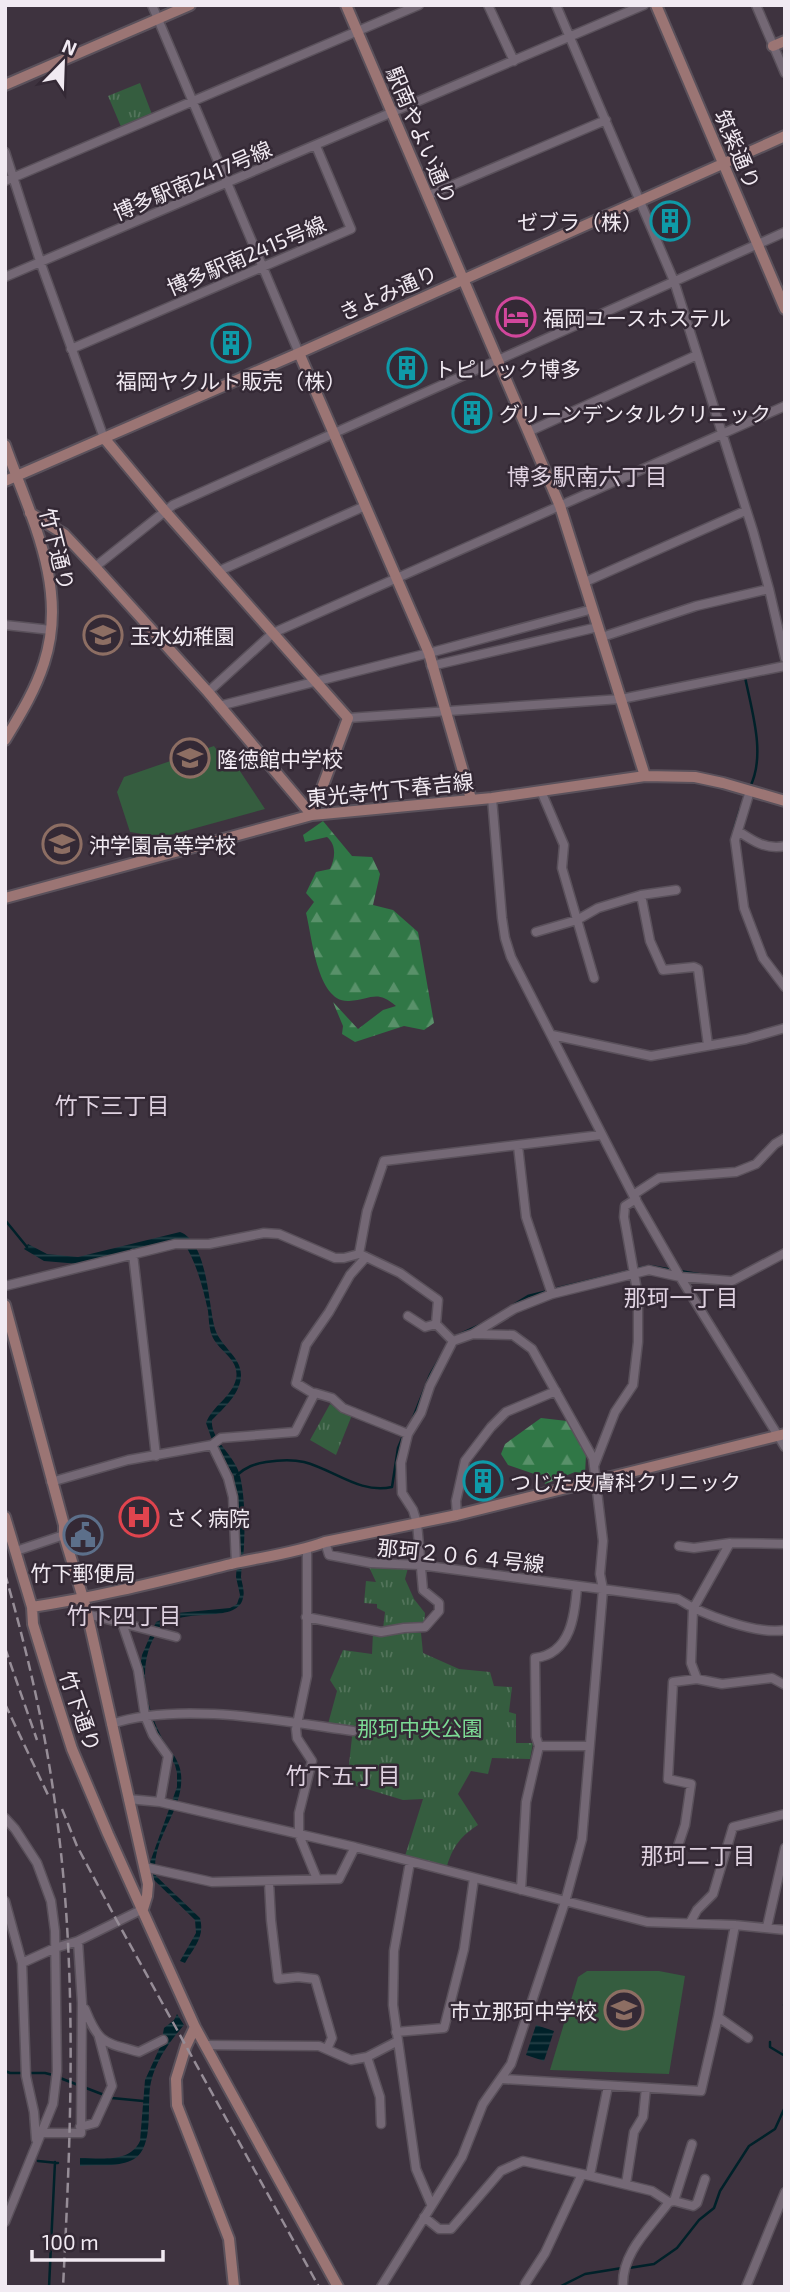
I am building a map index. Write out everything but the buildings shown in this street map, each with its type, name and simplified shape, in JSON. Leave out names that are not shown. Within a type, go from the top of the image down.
[{"type":"street","points":[[152,5],[429,653],[471,799]]},
{"type":"street","points":[[5,85],[190,5]]},
{"type":"street","name":"駅南やよい通り","points":[[346,5],[561,506],[645,776]]},
{"type":"street","points":[[9,180],[419,5]]},
{"type":"street","points":[[488,5],[514,61]]},
{"type":"street","points":[[556,5],[674,281],[769,589],[785,658]]},
{"type":"street","name":"博多駅南2417号線","points":[[5,277],[41,264],[644,5]]},
{"type":"street","name":"筑紫通り","points":[[656,5],[785,309]]},
{"type":"street","points":[[756,5],[785,73]]},
{"type":"street","points":[[773,46],[785,41]]},
{"type":"street","points":[[428,196],[606,120]]},
{"type":"street","name":"きよみ通り","points":[[11,479],[785,136]]},
{"type":"street","name":"博多駅南2415号線","points":[[71,349],[351,229],[316,146]]},
{"type":"street","points":[[5,152],[9,180],[104,438],[348,718]]},
{"type":"street","points":[[96,567],[164,510],[785,232]]},
{"type":"street","points":[[530,430],[697,355]]},
{"type":"street","points":[[208,692],[274,633],[785,406]]},
{"type":"street","name":"竹下通り","points":[[5,445],[11,479],[37,529],[51,584],[48,650],[38,680],[5,740]]},
{"type":"street","points":[[219,571],[365,506]]},
{"type":"street","points":[[584,582],[745,511]]},
{"type":"street","points":[[30,513],[64,534],[96,567],[208,692],[312,815],[348,718]]},
{"type":"street","points":[[431,666],[600,632],[769,589]]},
{"type":"street","points":[[219,706],[593,609]]},
{"type":"street","points":[[5,625],[51,630]]},
{"type":"street","points":[[348,718],[621,699],[785,666]]},
{"type":"street","name":"東光寺竹下春吉線","points":[[5,898],[312,815],[492,798],[645,776],[695,777],[785,801]]},
{"type":"street","points":[[541,791],[564,845],[562,868],[594,978]]},
{"type":"street","points":[[750,791],[735,840],[744,908],[763,958],[785,988]]},
{"type":"street","points":[[492,798],[505,938],[512,957],[634,1197],[680,1276],[782,1435],[785,1447]]},
{"type":"street","points":[[738,831],[758,845],[785,846]]},
{"type":"street","points":[[536,932],[577,920],[598,908],[641,895],[676,890]]},
{"type":"street","points":[[641,895],[650,941],[663,970],[694,967],[701,975],[708,1045]]},
{"type":"street","points":[[552,1035],[651,1056],[746,1039],[785,1028]]},
{"type":"street","points":[[408,1434],[343,1408],[332,1398],[314,1394],[296,1383],[306,1345],[362,1255],[367,1211],[382,1162],[601,1135]]},
{"type":"street","points":[[594,1466],[615,1412],[634,1385],[639,1319],[636,1273],[624,1217],[625,1206],[659,1178],[736,1172],[756,1164],[775,1144],[785,1138]]},
{"type":"street","points":[[518,1146],[526,1217],[552,1294]]},
{"type":"street","points":[[5,1286],[188,1243],[209,1244],[271,1233],[288,1237],[335,1258],[362,1255],[400,1273],[438,1300],[436,1324],[453,1341]]},
{"type":"street","points":[[306,1617],[381,1632],[425,1627],[439,1611],[439,1603],[424,1590],[417,1523],[413,1510],[402,1493],[401,1463],[408,1434],[421,1413],[430,1386],[453,1341],[473,1334],[514,1309],[552,1294],[649,1270],[732,1281],[785,1253]]},
{"type":"street","points":[[133,1254],[156,1456]]},
{"type":"street","points":[[5,1304],[87,1614],[128,1799],[151,1869],[143,1909],[78,1941],[22,1963]]},
{"type":"street","points":[[408,1316],[425,1327],[436,1324]]},
{"type":"street","points":[[380,2287],[462,2157],[484,2104],[511,2064],[565,1902],[582,1839],[603,1589],[600,1574],[603,1541],[593,1458],[532,1349],[513,1335],[473,1334]]},
{"type":"street","points":[[457,1515],[456,1501],[465,1461],[491,1427],[506,1412],[556,1391]]},
{"type":"street","points":[[51,1482],[128,1460],[212,1445],[221,1438],[295,1432],[314,1394]]},
{"type":"street","points":[[32,1607],[83,1599],[307,1549],[325,1542],[457,1515],[782,1435]]},
{"type":"street","points":[[212,1445],[228,1478],[233,1497],[236,1563]]},
{"type":"street","name":"竹下通り","points":[[5,1517],[32,1607],[33,1624],[72,1749],[195,2027],[338,2287]]},
{"type":"street","points":[[16,1551],[64,1535]]},
{"type":"street","name":"那珂２０６４号線","points":[[325,1542],[329,1555],[371,1563],[420,1565],[678,1599],[693,1609],[755,1629],[785,1630]]},
{"type":"street","points":[[696,1679],[691,1663],[693,1609],[730,1543]]},
{"type":"street","points":[[679,1546],[694,1548],[730,1543],[785,1544]]},
{"type":"street","points":[[307,1549],[307,1676],[297,1738],[312,1761],[299,1813],[299,1835],[317,1879]]},
{"type":"street","points":[[521,1890],[526,1802],[539,1746],[536,1737],[535,1658],[549,1656],[557,1651],[575,1614],[577,1586]]},
{"type":"street","points":[[87,1614],[176,1637]]},
{"type":"street","points":[[122,1623],[138,1670],[145,1716],[153,1735],[168,1756],[160,1802]]},
{"type":"street","points":[[675,1855],[685,1825],[691,1784],[668,1779],[671,1685],[673,1682],[696,1679],[722,1684],[772,1678],[785,1685]]},
{"type":"street","points":[[111,1724],[145,1716],[243,1716],[353,1731]]},
{"type":"street","points":[[539,1746],[589,1746]]},
{"type":"street","points":[[128,1799],[160,1802],[355,1847],[648,1922],[785,1930]]},
{"type":"street","points":[[690,1923],[697,1910],[713,1894],[733,1827],[785,1814]]},
{"type":"street","points":[[5,1818],[37,1863],[51,1901],[55,1948],[57,2071],[53,2104],[5,2222]]},
{"type":"street","points":[[5,1834],[15,1829]]},
{"type":"street","points":[[151,1869],[212,1882],[339,1879],[355,1847]]},
{"type":"street","points":[[767,1927],[785,1848]]},
{"type":"street","points":[[410,1862],[394,1951],[393,2005],[416,2169],[432,2204]]},
{"type":"street","points":[[396,2032],[444,2028],[464,1949],[474,1878]]},
{"type":"street","points":[[269,1882],[278,1979],[315,1979],[332,2038],[327,2049]]},
{"type":"street","points":[[5,1901],[22,1963],[26,2076],[38,2137]]},
{"type":"street","points":[[503,2079],[701,2091],[735,1925]]},
{"type":"street","points":[[38,2137],[81,2133],[82,2003],[78,1941]]},
{"type":"street","points":[[82,2003],[95,2034],[111,2044],[139,2052],[163,2040]]},
{"type":"street","points":[[718,2017],[748,2038]]},
{"type":"street","points":[[195,2027],[176,2079],[177,2105],[229,2239],[234,2287]]},
{"type":"street","points":[[80,2127],[95,2123],[112,2086],[99,2037]]},
{"type":"street","points":[[205,2045],[319,2046],[351,2060],[368,2057],[398,2041]]},
{"type":"street","points":[[368,2057],[380,2097],[381,2124]]},
{"type":"street","points":[[526,2287],[525,2284],[545,2253],[586,2174],[608,2086]]},
{"type":"street","points":[[626,2184],[634,2132],[643,2118],[646,2088]]},
{"type":"street","points":[[623,2287],[622,2272],[627,2259],[672,2202],[692,2144]]},
{"type":"street","points":[[424,2217],[439,2229],[451,2229],[501,2171],[523,2161],[626,2184],[652,2191],[672,2202],[693,2206],[697,2203],[705,2179]]},
{"type":"street","points":[[746,2287],[785,2192]]},
{"type":"green space","points":[[140,83],[153,117],[122,129],[108,96]]},
{"type":"green space","points":[[214,746],[219,753],[230,756],[265,809],[145,842],[142,834],[130,832],[117,792],[124,777]]},
{"type":"green space","points":[[323,821],[352,856],[372,857],[380,874],[373,905],[393,910],[418,932],[434,1023],[424,1030],[404,1026],[355,1042],[342,1034],[343,1026],[333,1002],[358,1029],[383,1010],[396,1006],[378,997],[349,1001],[338,999],[323,980],[306,913],[314,902],[306,893],[316,872],[330,869],[334,848],[327,837],[305,842],[303,835]]},
{"type":"green space","points":[[330,1404],[352,1415],[336,1455],[310,1440]]},
{"type":"green space","points":[[541,1418],[567,1421],[586,1454],[585,1475],[575,1472],[545,1484],[543,1477],[508,1465],[501,1454],[505,1444]]},
{"type":"green space","points":[[369,1567],[408,1568],[405,1579],[414,1599],[425,1613],[424,1627],[383,1629],[385,1612],[377,1608],[377,1604],[364,1603],[366,1581],[376,1582]]},
{"type":"green space","name":"那珂中央公園","points":[[404,1630],[421,1633],[423,1653],[459,1669],[490,1672],[494,1686],[512,1687],[509,1712],[516,1714],[516,1743],[533,1743],[530,1759],[492,1758],[488,1774],[471,1771],[458,1794],[478,1825],[458,1842],[447,1866],[405,1856],[423,1799],[403,1800],[347,1783],[353,1728],[328,1724],[337,1691],[330,1680],[343,1650],[372,1654],[373,1632]]},
{"type":"green space","points":[[587,1971],[659,1971],[685,1976],[669,2074],[550,2070],[578,1977]]},
{"type":"water","points":[[180,1232],[196,1247],[205,1273],[216,1332],[240,1368],[238,1388],[212,1420],[212,1427],[238,1469],[243,1493],[244,1519],[241,1577],[244,1595],[238,1606],[219,1614],[168,1622],[152,1641],[145,1667],[147,1694],[154,1720],[178,1763],[181,1774],[178,1800],[162,1837],[155,1863],[156,1876],[200,1918],[200,1936],[185,1963],[180,1961],[196,1933],[195,1920],[152,1878],[149,1865],[177,1787],[177,1773],[149,1719],[140,1668],[142,1655],[156,1622],[177,1613],[230,1608],[237,1604],[240,1595],[236,1577],[239,1532],[234,1476],[212,1440],[206,1423],[234,1385],[235,1367],[212,1335],[198,1274],[182,1240],[79,1264],[44,1261],[24,1249],[28,1244],[47,1254],[78,1257]]},
{"type":"water","points":[[177,2014],[184,2025],[164,2051],[153,2074],[147,2135],[141,2153],[122,2164],[80,2166],[80,2158],[122,2156],[135,2148],[140,2141],[145,2080],[161,2045],[164,2028]]},
{"type":"water","points":[[536,2025],[554,2031],[544,2061],[526,2055]]},
{"type":"waterway","points":[[745,677],[757,747],[755,775],[750,787]]},
{"type":"waterway","points":[[737,832],[734,829],[740,809]]},
{"type":"waterway","points":[[5,1220],[27,1247]]},
{"type":"waterway","points":[[639,1268],[650,1266],[673,1270]]},
{"type":"waterway","points":[[554,1289],[632,1270]]},
{"type":"waterway","points":[[680,1271],[704,1275]]},
{"type":"waterway","points":[[497,1315],[528,1296],[548,1291]]},
{"type":"waterway","points":[[454,1337],[482,1324]]},
{"type":"waterway","points":[[413,1418],[430,1375],[444,1351]]},
{"type":"waterway","points":[[237,1475],[258,1464],[294,1460],[358,1484],[392,1487],[398,1448],[403,1436]]},
{"type":"waterway","points":[[770,2042],[770,2047],[785,2056]]},
{"type":"waterway","points":[[5,2071],[22,2073]]},
{"type":"waterway","points":[[29,2073],[53,2075]]},
{"type":"waterway","points":[[60,2078],[112,2098],[143,2101]]},
{"type":"waterway","points":[[629,2268],[654,2264],[677,2248],[699,2220],[714,2208],[720,2191],[749,2146],[775,2129],[785,2107]]},
{"type":"waterway","points":[[38,2161],[58,2163]]},
{"type":"waterway","points":[[49,2287],[55,2162]]},
{"type":"waterway","points":[[559,2287],[585,2274],[622,2268]]},
{"type":"railway","points":[[5,1574],[30,1668],[43,1731],[54,1795],[64,1884],[71,2057],[63,2287]]},
{"type":"railway","points":[[5,1648],[37,1740]]},
{"type":"railway","points":[[5,1704],[49,1797]]},
{"type":"railway","points":[[62,1809],[77,1846],[117,1921],[319,2287]]},
{"type":"place","name":"ゼブラ（株）","points":[[670,221]]},
{"type":"place","name":"福岡ユースホステル","points":[[516,317]]},
{"type":"place","name":"福岡ヤクルト販売（株）","points":[[231,343]]},
{"type":"place","name":"トピレック博多","points":[[407,368]]},
{"type":"place","name":"グリーンデンタルクリニック","points":[[472,413]]},
{"type":"place","name":"玉水幼稚園","points":[[103,635]]},
{"type":"place","name":"隆徳館中学校","points":[[190,758]]},
{"type":"place","name":"沖学園高等学校","points":[[62,844]]},
{"type":"place","name":"つじた皮膚科クリニック","points":[[483,1481]]},
{"type":"place","name":"さく病院","points":[[139,1517]]},
{"type":"place","name":"竹下郵便局","points":[[83,1535]]},
{"type":"place","name":"市立那珂中学校","points":[[624,2010]]},
{"type":"district","name":"博多駅南六丁目","points":[[587,476]]},
{"type":"district","name":"竹下三丁目","points":[[112,1105]]},
{"type":"district","name":"那珂一丁目","points":[[681,1297]]},
{"type":"district","name":"竹下四丁目","points":[[124,1615]]},
{"type":"district","name":"竹下五丁目","points":[[343,1775]]},
{"type":"district","name":"那珂二丁目","points":[[698,1855]]}]
